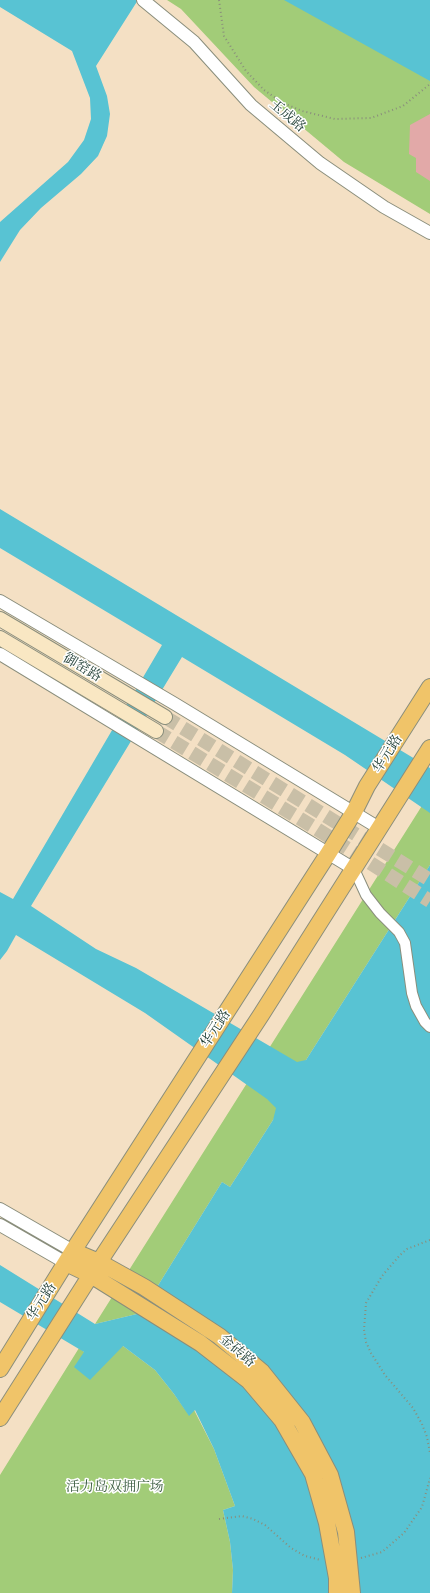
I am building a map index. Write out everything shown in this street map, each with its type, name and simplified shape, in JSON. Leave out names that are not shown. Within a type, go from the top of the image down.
[{"type":"main road","name":"御窑路","points":[[0,619],[165,717]]},
{"type":"main road","name":"御窑路","points":[[0,638],[156,731]]},
{"type":"main road","name":"华元路","points":[[0,1369],[49,1289],[328,854],[354,812],[367,786],[430,687]]},
{"type":"main road","name":"华元路","points":[[0,1418],[95,1269],[261,1015],[429,750]]},
{"type":"main road","name":"金砖路","points":[[70,1257],[95,1269],[144,1287],[219,1336],[262,1372],[302,1422],[330,1475],[346,1532],[352,1593]]},
{"type":"main road","name":"金砖路","points":[[95,1269],[127,1298],[200,1344],[249,1381],[282,1420],[313,1474],[327,1523],[337,1578],[337,1593]]},
{"type":"street","name":"玉成路","points":[[143,0],[194,42],[251,105],[320,163],[384,207],[430,233]]},
{"type":"street","points":[[0,601],[176,704],[379,828]]},
{"type":"street","points":[[0,654],[354,869],[366,895],[380,913],[400,932],[405,942],[412,993],[416,1006],[425,1022],[430,1027]]},
{"type":"street","name":"金砖路","points":[[0,1209],[70,1257]]},
{"type":"street","name":"金砖路","points":[[0,1225],[70,1257]]},
{"type":"path","points":[[219,0],[224,36],[246,71],[264,90],[284,103],[302,111],[335,120],[371,118],[403,106],[430,84]]},
{"type":"path","points":[[430,1240],[407,1249],[382,1276],[366,1303],[364,1330],[366,1342],[371,1354],[385,1375],[413,1408],[422,1424],[427,1437],[430,1453]]},
{"type":"green space","points":[[167,0],[430,0],[430,214],[344,162],[254,87],[181,9]]},
{"type":"green space","points":[[430,793],[430,865],[306,1060],[273,1120],[230,1187],[222,1182],[141,1313],[95,1324]]},
{"type":"green space","name":"活力岛双拥广场","points":[[123,1346],[155,1370],[189,1415],[194,1410],[214,1449],[235,1506],[223,1510],[230,1542],[233,1570],[232,1593],[0,1593],[0,1475],[79,1348],[84,1352]]},
{"type":"water","points":[[0,0],[138,0],[96,66],[107,96],[110,114],[107,136],[98,156],[81,174],[41,208],[20,230],[0,262],[0,222],[68,162],[84,140],[91,119],[90,98],[72,51],[0,7]]},
{"type":"water","points":[[284,0],[430,0],[430,81]]},
{"type":"water","points":[[0,509],[430,768],[430,813],[345,755],[182,657],[31,906],[96,949],[136,968],[297,1062],[306,1060],[430,865],[430,1593],[232,1593],[233,1570],[230,1542],[223,1510],[235,1506],[214,1449],[195,1410],[189,1416],[155,1370],[123,1346],[90,1380],[74,1367],[84,1352],[0,1302],[0,1265],[95,1324],[141,1313],[222,1182],[230,1187],[273,1120],[276,1108],[267,1099],[145,1013],[16,935],[0,960],[0,892],[13,899],[162,645],[0,548]]},
{"type":"building","points":[[430,114],[430,181],[416,172],[416,158],[409,154],[410,125]]},
{"type":"tunnel","points":[[165,717],[430,880]]},
{"type":"tunnel","points":[[156,731],[312,826],[430,901]]}]
